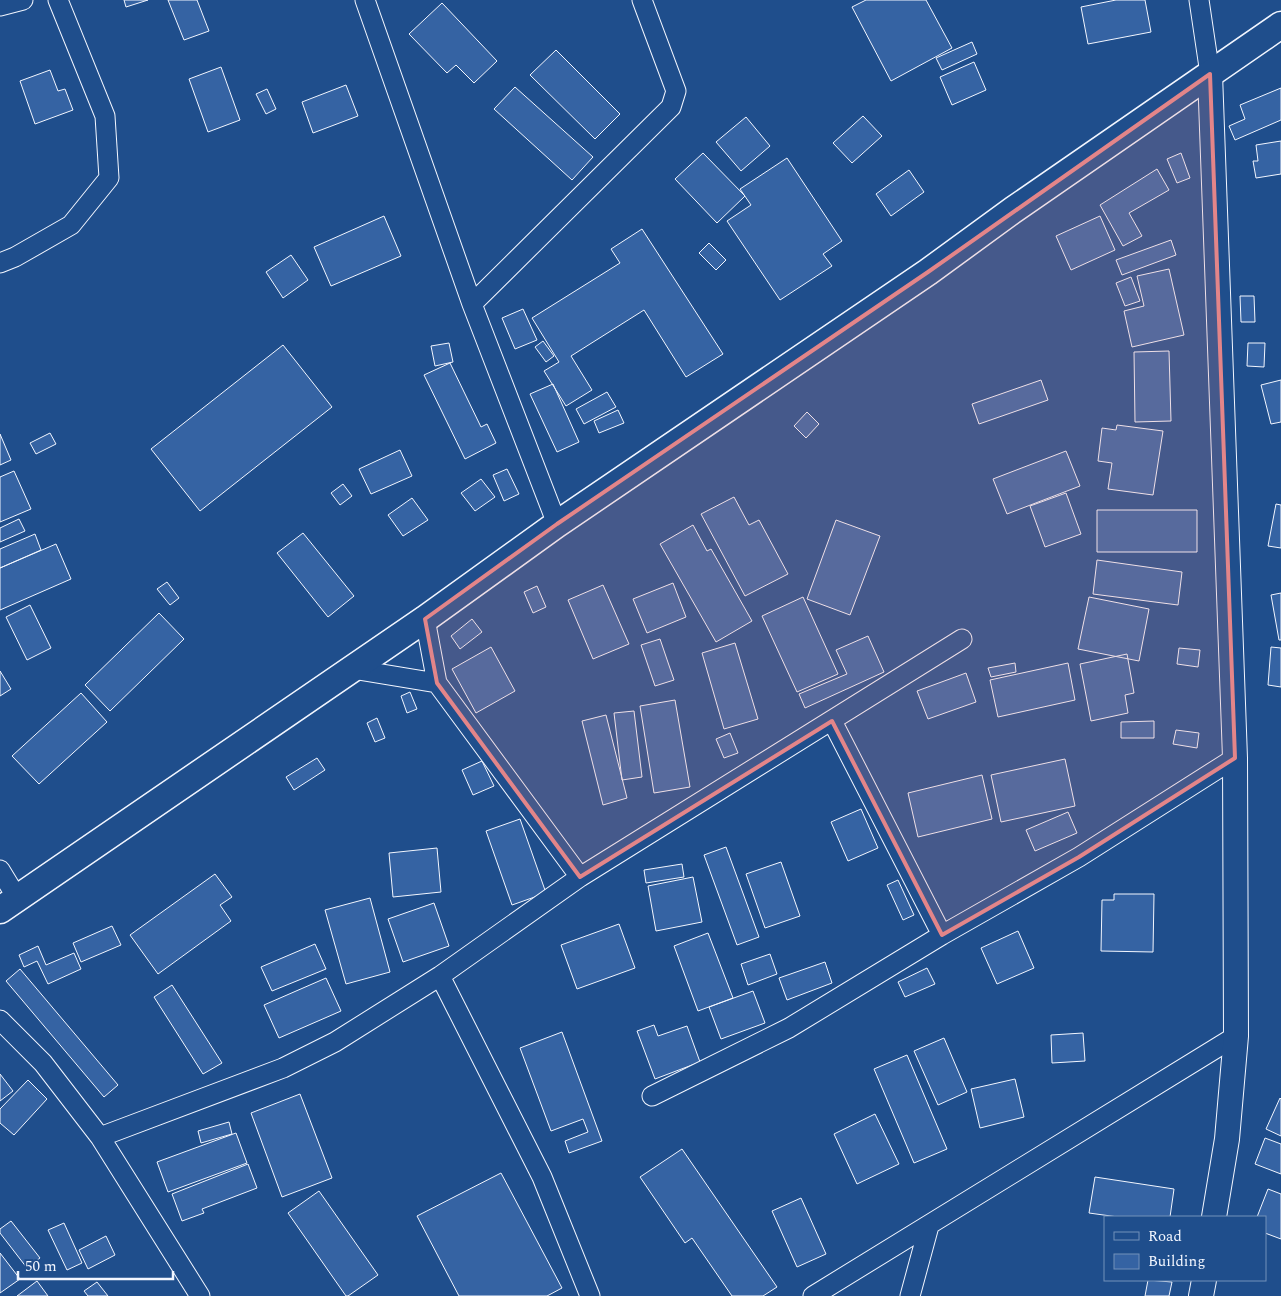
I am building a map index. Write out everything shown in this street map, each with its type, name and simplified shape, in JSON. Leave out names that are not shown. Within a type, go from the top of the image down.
[{"type":"main road","points":[[9,904],[424,620],[557,524],[928,272],[1021,204],[1281,25]]},
{"type":"street","points":[[0,6],[23,0]]},
{"type":"street","points":[[0,263],[15,257],[71,225],[109,178],[105,116],[58,0]]},
{"type":"street","points":[[365,0],[472,304],[557,524]]},
{"type":"street","points":[[472,304],[671,107],[676,90],[642,0]]},
{"type":"street","points":[[1199,0],[1210,74],[1235,758],[1236,1036],[1227,1139],[1214,1216]]},
{"type":"street","points":[[424,620],[437,683],[580,877]]},
{"type":"street","points":[[100,1137],[284,1068],[335,1042],[440,976],[580,877],[962,639]]},
{"type":"street","points":[[352,669],[437,683]]},
{"type":"street","points":[[832,721],[942,935]]},
{"type":"street","points":[[652,1096],[790,1028],[942,935],[1079,857],[1235,758]]},
{"type":"street","points":[[0,870],[9,904]]},
{"type":"street","points":[[440,976],[542,1177],[590,1296]]},
{"type":"street","points":[[0,1020],[43,1063],[100,1137],[200,1296]]},
{"type":"street","points":[[813,1296],[1236,1036]]},
{"type":"street","points":[[910,1296],[929,1226]]},
{"type":"street","points":[[1201,1296],[1204,1281]]},
{"type":"highlighted area","points":[[1210,74],[1235,758],[1079,857],[942,935],[832,721],[580,877],[437,683],[425,619],[557,524],[928,272]]},
{"type":"building","points":[[124,0],[148,0],[126,7]]},
{"type":"building","points":[[168,0],[197,0],[209,31],[184,40]]},
{"type":"building","points":[[866,0],[926,0],[952,48],[891,81],[852,7]]},
{"type":"building","points":[[1116,0],[1145,0],[1151,32],[1088,44],[1081,7]]},
{"type":"building","points":[[442,3],[497,61],[474,83],[456,65],[447,73],[409,34]]},
{"type":"building","points":[[972,42],[977,54],[942,70],[936,58]]},
{"type":"building","points":[[556,50],[620,114],[595,139],[530,75]]},
{"type":"building","points":[[974,62],[986,90],[952,105],[940,77]]},
{"type":"building","points":[[221,67],[240,120],[208,132],[189,79]]},
{"type":"building","points":[[50,70],[58,91],[65,89],[73,110],[35,124],[20,81]]},
{"type":"building","points":[[346,85],[358,116],[313,133],[302,102]]},
{"type":"building","points":[[515,87],[593,157],[572,180],[494,109]]},
{"type":"building","points":[[1281,88],[1281,120],[1235,140],[1229,126],[1245,119],[1240,105]]},
{"type":"building","points":[[267,89],[276,109],[266,114],[256,94]]},
{"type":"building","points":[[863,116],[882,136],[852,163],[833,143]]},
{"type":"building","points":[[746,117],[770,146],[741,171],[716,142]]},
{"type":"building","points":[[1281,141],[1281,174],[1256,178],[1253,161],[1258,161],[1256,145]]},
{"type":"building","points":[[703,153],[745,196],[717,223],[675,179]]},
{"type":"building","points":[[1181,153],[1190,178],[1177,183],[1167,159]]},
{"type":"building","points":[[787,158],[842,241],[823,254],[832,266],[780,300],[727,221],[751,205],[740,189]]},
{"type":"building","points":[[1157,169],[1169,190],[1129,213],[1142,236],[1123,246],[1100,205]]},
{"type":"building","points":[[909,170],[924,192],[891,216],[876,194]]},
{"type":"building","points":[[384,216],[401,256],[331,286],[314,247]]},
{"type":"building","points":[[1100,216],[1115,250],[1071,270],[1056,236]]},
{"type":"building","points":[[642,229],[723,354],[686,377],[644,310],[571,356],[592,390],[566,406],[544,371],[559,362],[532,318],[620,263],[611,249]]},
{"type":"building","points":[[1171,240],[1176,255],[1122,275],[1116,260]]},
{"type":"building","points":[[709,243],[726,260],[716,270],[699,253]]},
{"type":"building","points":[[291,255],[308,280],[283,298],[266,272]]},
{"type":"building","points":[[1169,269],[1184,335],[1132,347],[1124,311],[1144,306],[1137,276]]},
{"type":"building","points":[[1131,277],[1140,301],[1125,306],[1116,283]]},
{"type":"building","points":[[1240,296],[1254,296],[1255,322],[1241,322]]},
{"type":"building","points":[[523,309],[537,340],[515,349],[502,318]]},
{"type":"building","points":[[543,341],[554,356],[546,362],[535,347]]},
{"type":"building","points":[[449,343],[453,362],[435,366],[431,346]]},
{"type":"building","points":[[1248,343],[1265,343],[1264,367],[1247,366]]},
{"type":"building","points":[[283,345],[332,407],[200,511],[151,449]]},
{"type":"building","points":[[1169,351],[1171,421],[1135,422],[1134,352]]},
{"type":"building","points":[[450,363],[481,427],[487,424],[496,443],[465,459],[424,375]]},
{"type":"building","points":[[1041,380],[1048,400],[979,424],[972,404]]},
{"type":"building","points":[[1281,380],[1281,422],[1271,424],[1261,385]]},
{"type":"building","points":[[553,384],[579,442],[557,452],[530,394]]},
{"type":"building","points":[[607,392],[616,407],[584,424],[576,409]]},
{"type":"building","points":[[618,410],[624,423],[599,433],[594,421]]},
{"type":"building","points":[[807,412],[819,424],[806,438],[794,426]]},
{"type":"building","points":[[1117,425],[1163,431],[1153,495],[1108,489],[1112,463],[1098,461],[1102,428],[1116,430]]},
{"type":"building","points":[[50,433],[56,444],[36,454],[30,443]]},
{"type":"building","points":[[0,434],[11,460],[0,465]]},
{"type":"building","points":[[400,450],[412,476],[371,494],[359,469]]},
{"type":"building","points":[[1066,451],[1080,486],[1007,514],[993,479]]},
{"type":"building","points":[[507,469],[519,494],[504,501],[493,475]]},
{"type":"building","points":[[14,471],[31,509],[0,522],[0,477]]},
{"type":"building","points":[[481,479],[495,497],[475,511],[461,493]]},
{"type":"building","points":[[343,484],[352,496],[340,505],[331,493]]},
{"type":"building","points":[[1066,493],[1081,534],[1045,547],[1030,506]]},
{"type":"building","points":[[734,497],[749,525],[759,520],[788,574],[745,596],[701,514]]},
{"type":"building","points":[[412,498],[428,520],[403,536],[388,515]]},
{"type":"building","points":[[1276,504],[1281,505],[1281,548],[1268,546]]},
{"type":"building","points":[[1097,510],[1197,510],[1197,552],[1097,552]]},
{"type":"building","points":[[19,519],[25,531],[0,542],[0,528]]},
{"type":"building","points":[[836,520],[880,536],[850,615],[807,599]]},
{"type":"building","points":[[693,525],[707,551],[711,549],[752,621],[716,642],[660,544]]},
{"type":"building","points":[[303,533],[354,596],[328,617],[277,553]]},
{"type":"building","points":[[35,534],[41,550],[0,568],[0,549]]},
{"type":"building","points":[[56,544],[71,579],[0,610],[0,568]]},
{"type":"building","points":[[1097,560],[1182,572],[1178,605],[1093,594]]},
{"type":"building","points":[[167,582],[179,598],[170,605],[157,589]]},
{"type":"building","points":[[673,583],[686,617],[647,633],[633,599]]},
{"type":"building","points":[[603,585],[629,644],[593,659],[568,600]]},
{"type":"building","points":[[537,586],[546,607],[533,613],[524,592]]},
{"type":"building","points":[[1281,593],[1281,640],[1279,640],[1271,595]]},
{"type":"building","points":[[803,597],[838,674],[797,692],[762,616]]},
{"type":"building","points":[[1089,597],[1149,609],[1139,661],[1078,649]]},
{"type":"building","points":[[30,605],[51,648],[27,660],[6,617]]},
{"type":"building","points":[[159,613],[184,639],[110,711],[85,685]]},
{"type":"building","points":[[472,619],[482,632],[460,649],[451,636]]},
{"type":"building","points":[[868,636],[884,672],[805,708],[799,694],[847,674],[836,650]]},
{"type":"building","points":[[660,639],[674,680],[655,686],[641,645]]},
{"type":"building","points":[[735,643],[758,719],[724,729],[702,653]]},
{"type":"building","points":[[491,647],[515,691],[476,713],[452,669]]},
{"type":"building","points":[[1271,647],[1281,648],[1281,687],[1268,685]]},
{"type":"building","points":[[1179,648],[1200,650],[1198,667],[1177,664]]},
{"type":"building","points":[[1127,654],[1134,693],[1125,695],[1128,713],[1091,721],[1080,664]]},
{"type":"building","points":[[1015,663],[1016,672],[991,677],[988,668]]},
{"type":"building","points":[[1068,663],[1075,700],[998,717],[990,680]]},
{"type":"building","points":[[0,671],[11,689],[0,696]]},
{"type":"building","points":[[966,673],[976,702],[928,719],[917,691]]},
{"type":"building","points":[[410,692],[417,709],[407,713],[401,696]]},
{"type":"building","points":[[81,693],[107,722],[39,784],[12,756]]},
{"type":"building","points":[[675,700],[690,787],[654,793],[640,706]]},
{"type":"building","points":[[634,711],[642,777],[622,780],[614,713]]},
{"type":"building","points":[[606,715],[627,798],[603,805],[582,721]]},
{"type":"building","points":[[377,718],[385,738],[375,742],[367,723]]},
{"type":"building","points":[[1154,721],[1154,738],[1121,738],[1121,722]]},
{"type":"building","points":[[1176,730],[1199,733],[1197,748],[1173,744]]},
{"type":"building","points":[[730,733],[738,753],[724,758],[716,739]]},
{"type":"building","points":[[317,758],[325,770],[294,790],[286,777]]},
{"type":"building","points":[[1065,759],[1075,806],[1001,822],[991,775]]},
{"type":"building","points":[[482,761],[494,786],[473,795],[462,770]]},
{"type":"building","points":[[982,775],[992,819],[918,837],[908,793]]},
{"type":"building","points":[[861,809],[878,848],[848,861],[831,822]]},
{"type":"building","points":[[1068,812],[1077,833],[1035,851],[1026,830]]},
{"type":"building","points":[[520,819],[546,893],[512,905],[486,831]]},
{"type":"building","points":[[726,847],[759,937],[737,945],[704,855]]},
{"type":"building","points":[[437,848],[441,892],[393,897],[389,853]]},
{"type":"building","points":[[781,862],[800,916],[765,928],[746,874]]},
{"type":"building","points":[[682,864],[684,877],[646,883],[644,870]]},
{"type":"building","points":[[215,874],[232,897],[220,905],[231,921],[158,974],[130,935]]},
{"type":"building","points":[[693,877],[702,922],[656,931],[648,886]]},
{"type":"building","points":[[898,880],[914,915],[903,920],[887,885]]},
{"type":"building","points":[[1114,894],[1154,894],[1153,952],[1101,951],[1102,900],[1114,900]]},
{"type":"building","points":[[370,898],[390,972],[346,984],[325,910]]},
{"type":"building","points":[[434,903],[449,946],[403,962],[388,919]]},
{"type":"building","points":[[619,924],[635,968],[577,989],[561,945]]},
{"type":"building","points":[[112,926],[121,945],[81,962],[73,943]]},
{"type":"building","points":[[1018,931],[1034,968],[997,984],[981,948]]},
{"type":"building","points":[[708,933],[733,998],[698,1011],[674,946]]},
{"type":"building","points":[[315,944],[326,969],[272,991],[261,967]]},
{"type":"building","points":[[38,946],[46,965],[74,953],[81,969],[48,984],[37,961],[24,967],[19,955]]},
{"type":"building","points":[[770,954],[777,974],[748,985],[741,964]]},
{"type":"building","points":[[825,962],[832,983],[787,1000],[779,978]]},
{"type":"building","points":[[927,968],[935,984],[905,997],[898,982]]},
{"type":"building","points":[[20,969],[118,1085],[104,1097],[6,981]]},
{"type":"building","points":[[326,978],[341,1011],[279,1038],[264,1005]]},
{"type":"building","points":[[172,985],[222,1063],[203,1074],[154,997]]},
{"type":"building","points":[[753,991],[765,1023],[721,1039],[709,1007]]},
{"type":"building","points":[[654,1025],[658,1036],[687,1026],[700,1062],[655,1079],[637,1031]]},
{"type":"building","points":[[562,1032],[602,1141],[569,1153],[565,1141],[588,1132],[583,1119],[551,1131],[520,1048]]},
{"type":"building","points":[[1083,1033],[1085,1061],[1052,1063],[1051,1035]]},
{"type":"building","points":[[944,1038],[967,1092],[938,1105],[914,1051]]},
{"type":"building","points":[[907,1055],[947,1149],[914,1163],[874,1069]]},
{"type":"building","points":[[0,1074],[13,1091],[0,1101]]},
{"type":"building","points":[[1015,1079],[1024,1117],[980,1128],[971,1089]]},
{"type":"building","points":[[28,1080],[47,1099],[14,1135],[0,1123],[0,1109]]},
{"type":"building","points":[[300,1094],[332,1178],[282,1197],[251,1113]]},
{"type":"building","points":[[1281,1099],[1281,1136],[1266,1129]]},
{"type":"building","points":[[875,1114],[899,1164],[857,1184],[834,1134]]},
{"type":"building","points":[[229,1122],[232,1134],[201,1143],[198,1131]]},
{"type":"building","points":[[236,1133],[247,1163],[168,1192],[157,1162]]},
{"type":"building","points":[[1265,1138],[1281,1144],[1281,1174],[1255,1164]]},
{"type":"building","points":[[682,1149],[777,1287],[763,1296],[732,1296],[692,1238],[685,1243],[640,1177]]},
{"type":"building","points":[[248,1164],[257,1188],[202,1209],[204,1213],[182,1221],[172,1194]]},
{"type":"building","points":[[501,1173],[562,1288],[547,1296],[459,1296],[417,1216]]},
{"type":"building","points":[[1095,1177],[1174,1189],[1170,1216],[1111,1216],[1089,1213]]},
{"type":"building","points":[[1268,1189],[1281,1194],[1281,1239],[1266,1233],[1266,1216],[1257,1216]]},
{"type":"building","points":[[319,1191],[378,1275],[348,1296],[346,1296],[288,1213]]},
{"type":"building","points":[[801,1198],[826,1254],[797,1267],[772,1211]]},
{"type":"building","points":[[11,1221],[40,1258],[27,1268],[0,1233],[0,1229]]},
{"type":"building","points":[[64,1223],[82,1263],[67,1270],[48,1230]]},
{"type":"building","points":[[106,1236],[115,1255],[88,1269],[79,1250]]},
{"type":"building","points":[[0,1253],[20,1279],[0,1293]]},
{"type":"building","points":[[37,1281],[48,1296],[17,1296]]},
{"type":"building","points":[[1148,1281],[1172,1282],[1169,1296],[1145,1296]]},
{"type":"building","points":[[97,1282],[108,1296],[88,1296],[84,1291]]}]
